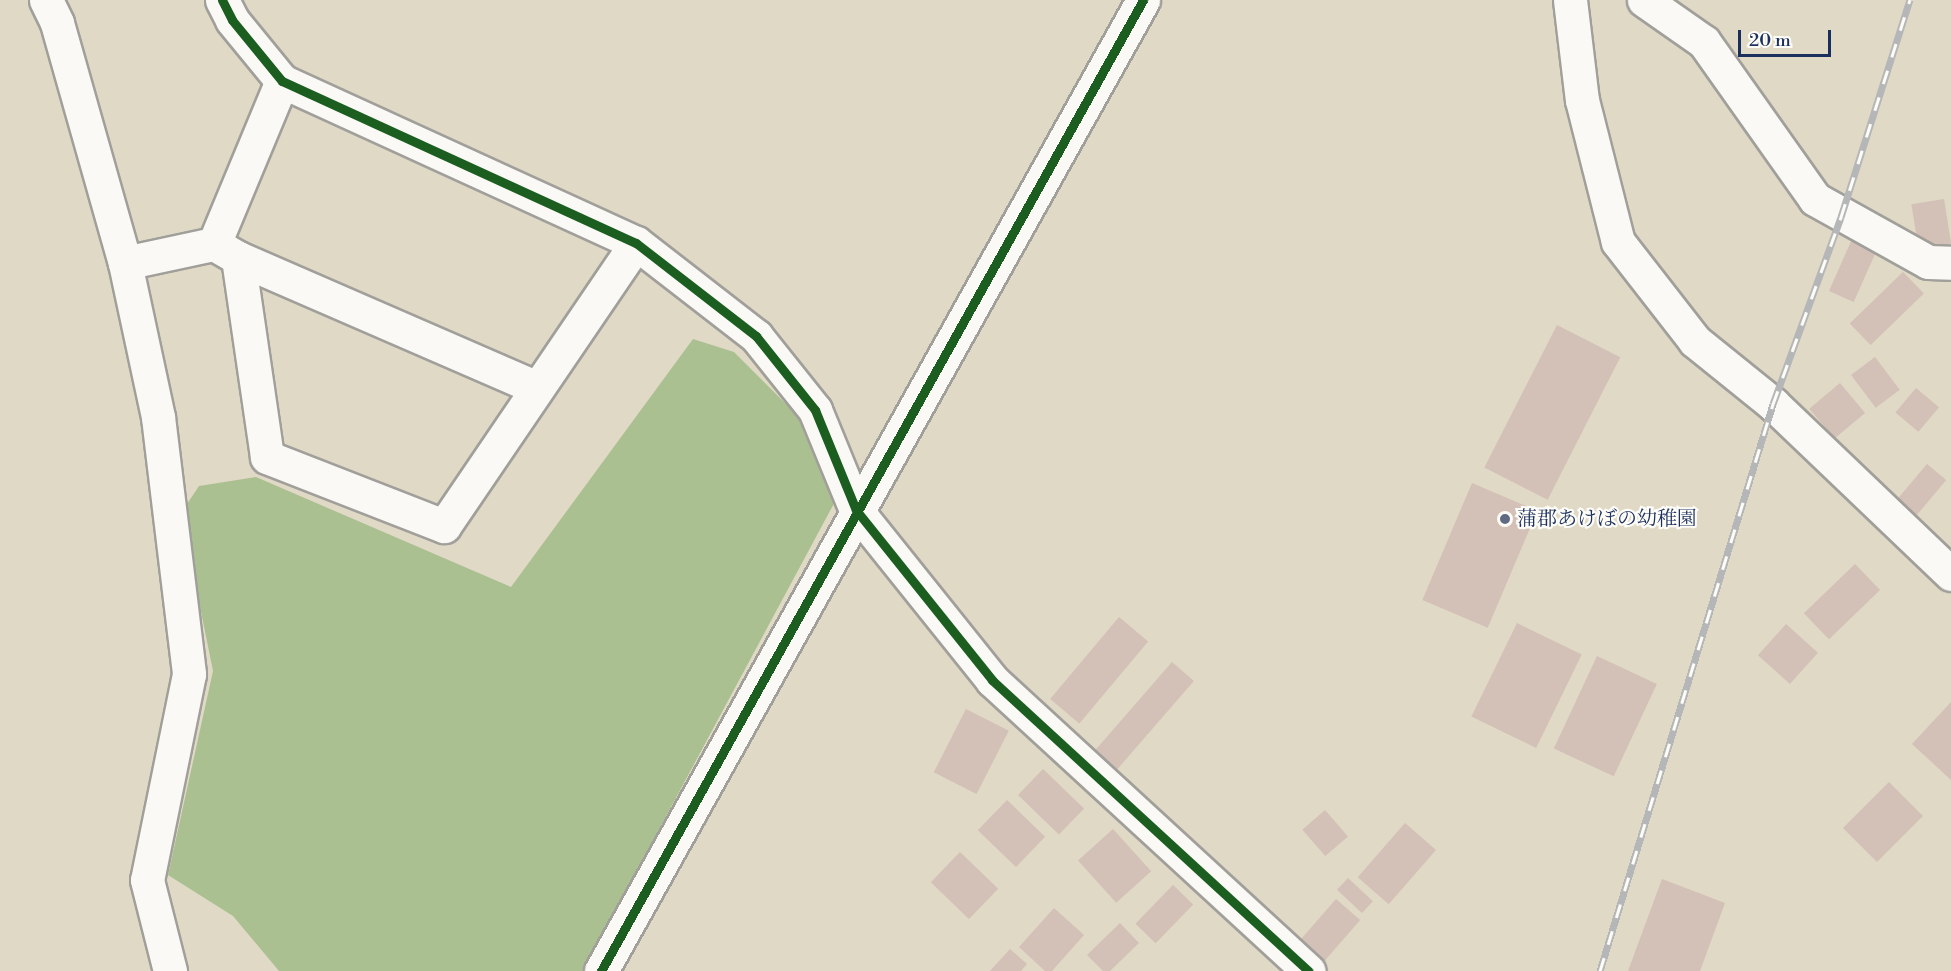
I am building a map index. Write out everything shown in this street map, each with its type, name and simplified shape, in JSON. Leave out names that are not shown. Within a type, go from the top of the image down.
[{"type":"street","points":[[46,0],[57,23],[125,263],[158,417],[189,674],[147,880],[170,971]]},
{"type":"street","points":[[222,0],[232,20],[282,81],[636,243],[756,336],[815,410],[856,510],[993,680],[1308,971]]},
{"type":"street","points":[[601,971],[856,510],[1143,0]]},
{"type":"street","points":[[1570,0],[1582,100],[1618,242],[1695,341],[1773,404],[1948,563]]},
{"type":"street","points":[[1644,0],[1704,42],[1815,200],[1928,262],[1951,263]]},
{"type":"street","points":[[282,81],[226,251],[267,457],[444,526],[636,243]]},
{"type":"street","points":[[125,263],[226,251],[537,388]]},
{"type":"green space","points":[[693,339],[734,352],[802,420],[838,496],[583,971],[279,971],[233,916],[168,875],[213,671],[181,513],[199,486],[256,477],[511,587]]},
{"type":"building","points":[[1944,199],[1951,243],[1918,249],[1911,204]]},
{"type":"building","points":[[1853,237],[1878,248],[1854,302],[1829,291]]},
{"type":"building","points":[[1903,272],[1924,294],[1871,345],[1850,323]]},
{"type":"building","points":[[1557,325],[1620,357],[1548,500],[1484,468]]},
{"type":"building","points":[[1875,357],[1900,390],[1876,408],[1851,375]]},
{"type":"building","points":[[1840,383],[1865,413],[1834,439],[1809,409]]},
{"type":"building","points":[[1916,388],[1939,407],[1918,432],[1895,413]]},
{"type":"building","points":[[1927,464],[1946,480],[1915,518],[1896,502]]},
{"type":"building","points":[[1472,483],[1537,511],[1488,628],[1422,600]]},
{"type":"building","points":[[1855,564],[1880,590],[1829,639],[1804,613]]},
{"type":"building","points":[[1119,617],[1148,641],[1079,723],[1050,699]]},
{"type":"building","points":[[1517,623],[1582,655],[1536,748],[1471,716]]},
{"type":"building","points":[[1786,624],[1818,653],[1790,684],[1758,655]]},
{"type":"building","points":[[1597,656],[1657,684],[1614,776],[1554,748]]},
{"type":"building","points":[[1172,662],[1194,681],[1112,775],[1090,756]]},
{"type":"building","points":[[1951,702],[1951,780],[1912,744]]},
{"type":"building","points":[[966,709],[1009,731],[977,794],[934,772]]},
{"type":"building","points":[[1043,769],[1084,809],[1059,834],[1018,795]]},
{"type":"building","points":[[1889,782],[1923,816],[1877,862],[1843,828]]},
{"type":"building","points":[[1007,800],[1045,837],[1016,867],[978,830]]},
{"type":"building","points":[[1325,810],[1348,836],[1325,856],[1302,830]]},
{"type":"building","points":[[1405,823],[1436,850],[1389,904],[1358,877]]},
{"type":"building","points":[[1113,829],[1151,871],[1116,903],[1078,860]]},
{"type":"building","points":[[960,852],[998,889],[969,919],[931,882]]},
{"type":"building","points":[[1348,878],[1373,901],[1362,913],[1337,890]]},
{"type":"building","points":[[1662,879],[1725,903],[1700,971],[1628,971]]},
{"type":"building","points":[[1173,885],[1193,904],[1156,943],[1135,924]]},
{"type":"building","points":[[1336,899],[1360,920],[1323,963],[1299,942]]},
{"type":"building","points":[[1054,908],[1084,935],[1052,971],[1045,971],[1019,947]]},
{"type":"building","points":[[1120,923],[1139,943],[1110,971],[1103,971],[1087,955]]},
{"type":"building","points":[[1010,949],[1027,964],[1021,971],[990,971]]},
{"type":"railway","points":[[1600,971],[1773,404],[1841,217],[1910,0]]},
{"type":"cycle path","points":[[222,0],[232,20],[282,81],[636,243],[756,336],[815,410],[856,510],[992,680],[1308,971]]},
{"type":"cycle path","points":[[601,971],[1143,0]]},
{"type":"place","name":"蒲郡あけぼの幼稚園","points":[[1505,519]]}]
